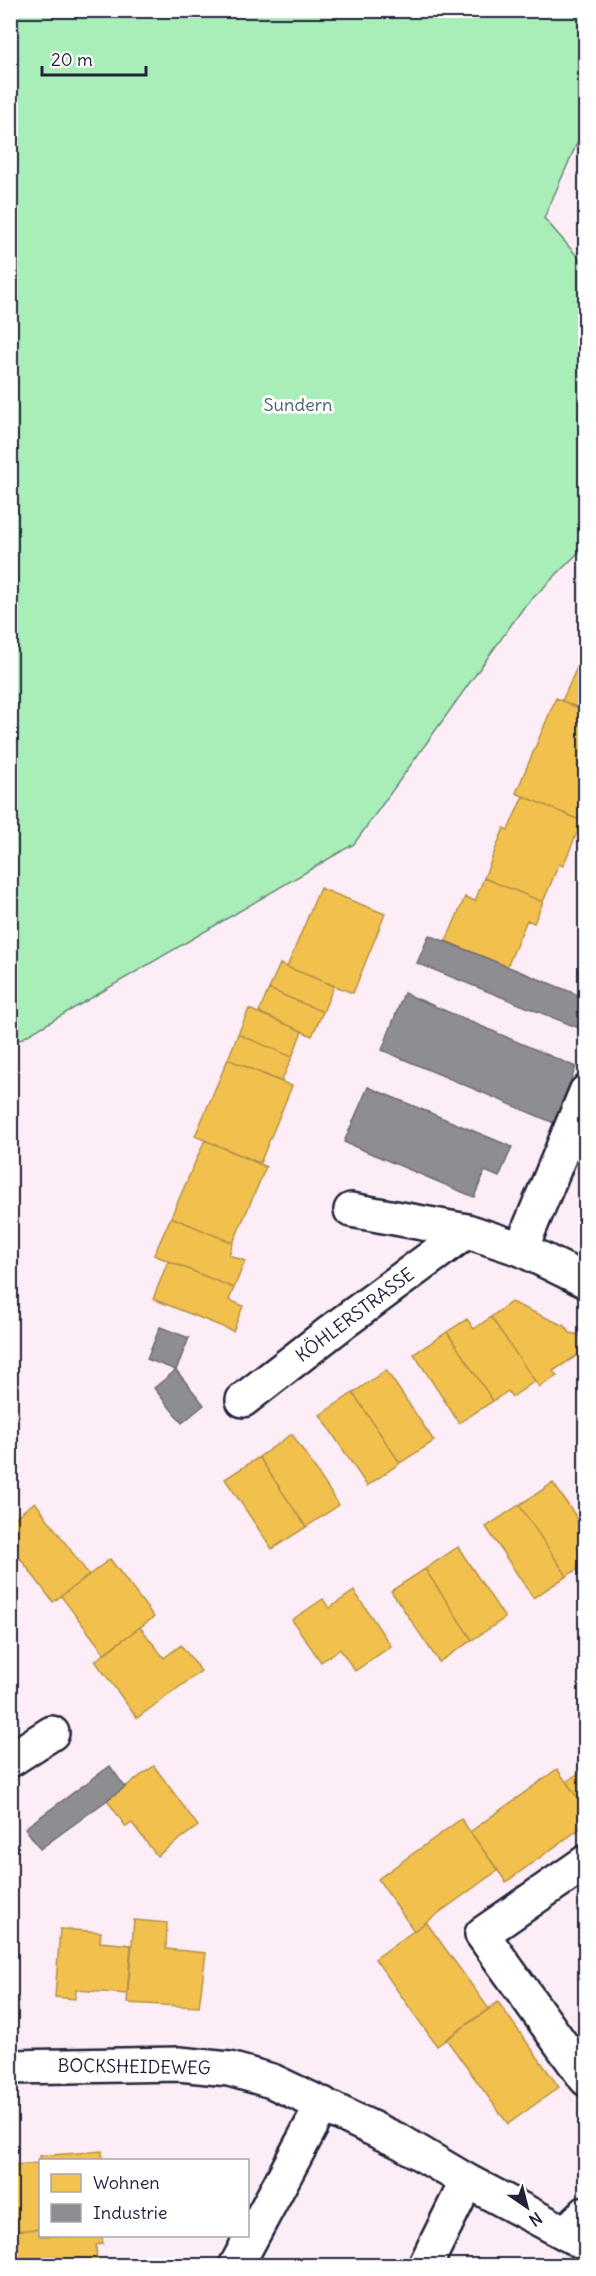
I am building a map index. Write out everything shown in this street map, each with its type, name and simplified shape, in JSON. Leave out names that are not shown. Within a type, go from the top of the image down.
[{"type":"street","points":[[521,1249],[585,1092]]},
{"type":"street","points":[[351,1210],[467,1231],[521,1249],[585,1281]]},
{"type":"street","name":"KÖHLERSTRASSE","points":[[243,1400],[467,1231]]},
{"type":"street","points":[[10,1760],[52,1733]]},
{"type":"street","points":[[585,1862],[482,1934],[585,2079]]},
{"type":"street","name":"BOCKSHEIDEWEG","points":[[10,2067],[179,2064],[229,2069],[272,2082],[322,2104],[401,2142],[467,2181],[579,2230]]},
{"type":"street","points":[[236,2265],[322,2104]]},
{"type":"street","points":[[425,2265],[467,2181]]},
{"type":"green space","name":"Sundern","points":[[10,11],[586,11],[585,125],[544,218],[585,265],[585,546],[524,607],[354,844],[11,1045]]},
{"type":"building: Wohnen","points":[[586,647],[586,711],[562,701]]},
{"type":"building: Wohnen","points":[[556,698],[586,711],[586,813],[582,821],[516,793]]},
{"type":"building: Wohnen","points":[[523,796],[582,821],[563,866],[559,864],[543,902],[484,878],[504,828],[508,830]]},
{"type":"building: Wohnen","points":[[484,878],[543,902],[534,923],[527,920],[507,967],[446,941],[465,897],[475,901]]},
{"type":"building: Wohnen","points":[[320,888],[385,914],[353,993],[287,967]]},
{"type":"building: Wohnen","points":[[280,964],[334,986],[323,1012],[269,989]]},
{"type":"building: Wohnen","points":[[269,989],[323,1012],[312,1036],[259,1012]]},
{"type":"building: Wohnen","points":[[249,1009],[302,1031],[292,1057],[238,1034]]},
{"type":"building: Wohnen","points":[[238,1034],[292,1057],[281,1082],[228,1059]]},
{"type":"building: Wohnen","points":[[228,1059],[292,1086],[260,1163],[195,1136]]},
{"type":"building: Wohnen","points":[[205,1140],[266,1167],[233,1243],[171,1217]]},
{"type":"building: Wohnen","points":[[171,1217],[233,1243],[229,1255],[245,1261],[234,1288],[154,1255]]},
{"type":"building: Wohnen","points":[[168,1261],[234,1288],[229,1300],[243,1306],[233,1331],[153,1299]]},
{"type":"building: Wohnen","points":[[511,1302],[565,1326],[570,1333],[580,1335],[586,1341],[584,1351],[553,1371],[557,1376],[539,1387],[491,1317]]},
{"type":"building: Wohnen","points":[[491,1317],[535,1381],[512,1397],[508,1391],[493,1401],[447,1332],[467,1319],[474,1329]]},
{"type":"building: Wohnen","points":[[447,1332],[493,1401],[459,1423],[414,1354]]},
{"type":"building: Wohnen","points":[[386,1370],[434,1441],[400,1463],[353,1393]]},
{"type":"building: Wohnen","points":[[353,1393],[400,1463],[367,1486],[320,1415]]},
{"type":"building: Wohnen","points":[[292,1434],[339,1505],[306,1527],[259,1457]]},
{"type":"building: Wohnen","points":[[259,1457],[306,1527],[272,1549],[225,1479]]},
{"type":"building: Wohnen","points":[[553,1483],[586,1531],[586,1563],[567,1576],[519,1505]]},
{"type":"building: Wohnen","points":[[35,1502],[89,1575],[53,1602],[20,1558],[10,1563],[10,1521]]},
{"type":"building: Wohnen","points":[[519,1505],[567,1576],[533,1598],[486,1527]]},
{"type":"building: Wohnen","points":[[458,1547],[505,1618],[472,1640],[425,1569]]},
{"type":"building: Wohnen","points":[[110,1559],[154,1617],[104,1653],[61,1596]]},
{"type":"building: Wohnen","points":[[425,1569],[472,1640],[439,1662],[391,1591]]},
{"type":"building: Wohnen","points":[[354,1591],[391,1646],[355,1671],[340,1649],[321,1662],[292,1620],[323,1599],[329,1608]]},
{"type":"building: Wohnen","points":[[140,1627],[164,1658],[181,1645],[201,1671],[137,1718],[95,1661]]},
{"type":"building: Wohnen","points":[[154,1766],[198,1826],[157,1856],[132,1823],[126,1827],[107,1800]]},
{"type":"building: Wohnen","points":[[586,1768],[586,1809],[566,1782]]},
{"type":"building: Wohnen","points":[[557,1769],[586,1809],[586,1824],[506,1882],[470,1832]]},
{"type":"building: Wohnen","points":[[461,1819],[498,1870],[414,1931],[378,1879]]},
{"type":"building: Wohnen","points":[[134,1920],[167,1923],[166,1949],[206,1953],[199,2007],[127,2003]]},
{"type":"building: Wohnen","points":[[426,1922],[489,2009],[437,2046],[375,1959]]},
{"type":"building: Wohnen","points":[[60,1929],[101,1932],[100,1942],[131,1945],[127,1994],[76,1990],[75,1999],[55,1997]]},
{"type":"building: Wohnen","points":[[498,2002],[559,2087],[508,2124],[446,2039]]},
{"type":"building: Wohnen","points":[[102,2151],[103,2159],[40,2159],[40,2156]]},
{"type":"building: Wohnen","points":[[39,2163],[39,2229],[10,2231],[10,2165]]},
{"type":"building: Wohnen","points":[[39,2229],[39,2237],[102,2237],[103,2244],[96,2245],[97,2263],[103,2262],[104,2266],[10,2266],[10,2231]]},
{"type":"building: Industrie","points":[[429,935],[586,998],[586,1031],[417,963]]},
{"type":"building: Industrie","points":[[404,993],[576,1067],[554,1123],[382,1050]]},
{"type":"building: Industrie","points":[[368,1087],[512,1147],[499,1177],[485,1171],[474,1197],[344,1142]]},
{"type":"building: Industrie","points":[[160,1327],[189,1338],[176,1370],[147,1359]]},
{"type":"building: Industrie","points":[[176,1370],[204,1405],[182,1423],[154,1388]]},
{"type":"building: Industrie","points":[[110,1766],[125,1787],[40,1849],[25,1828]]}]
